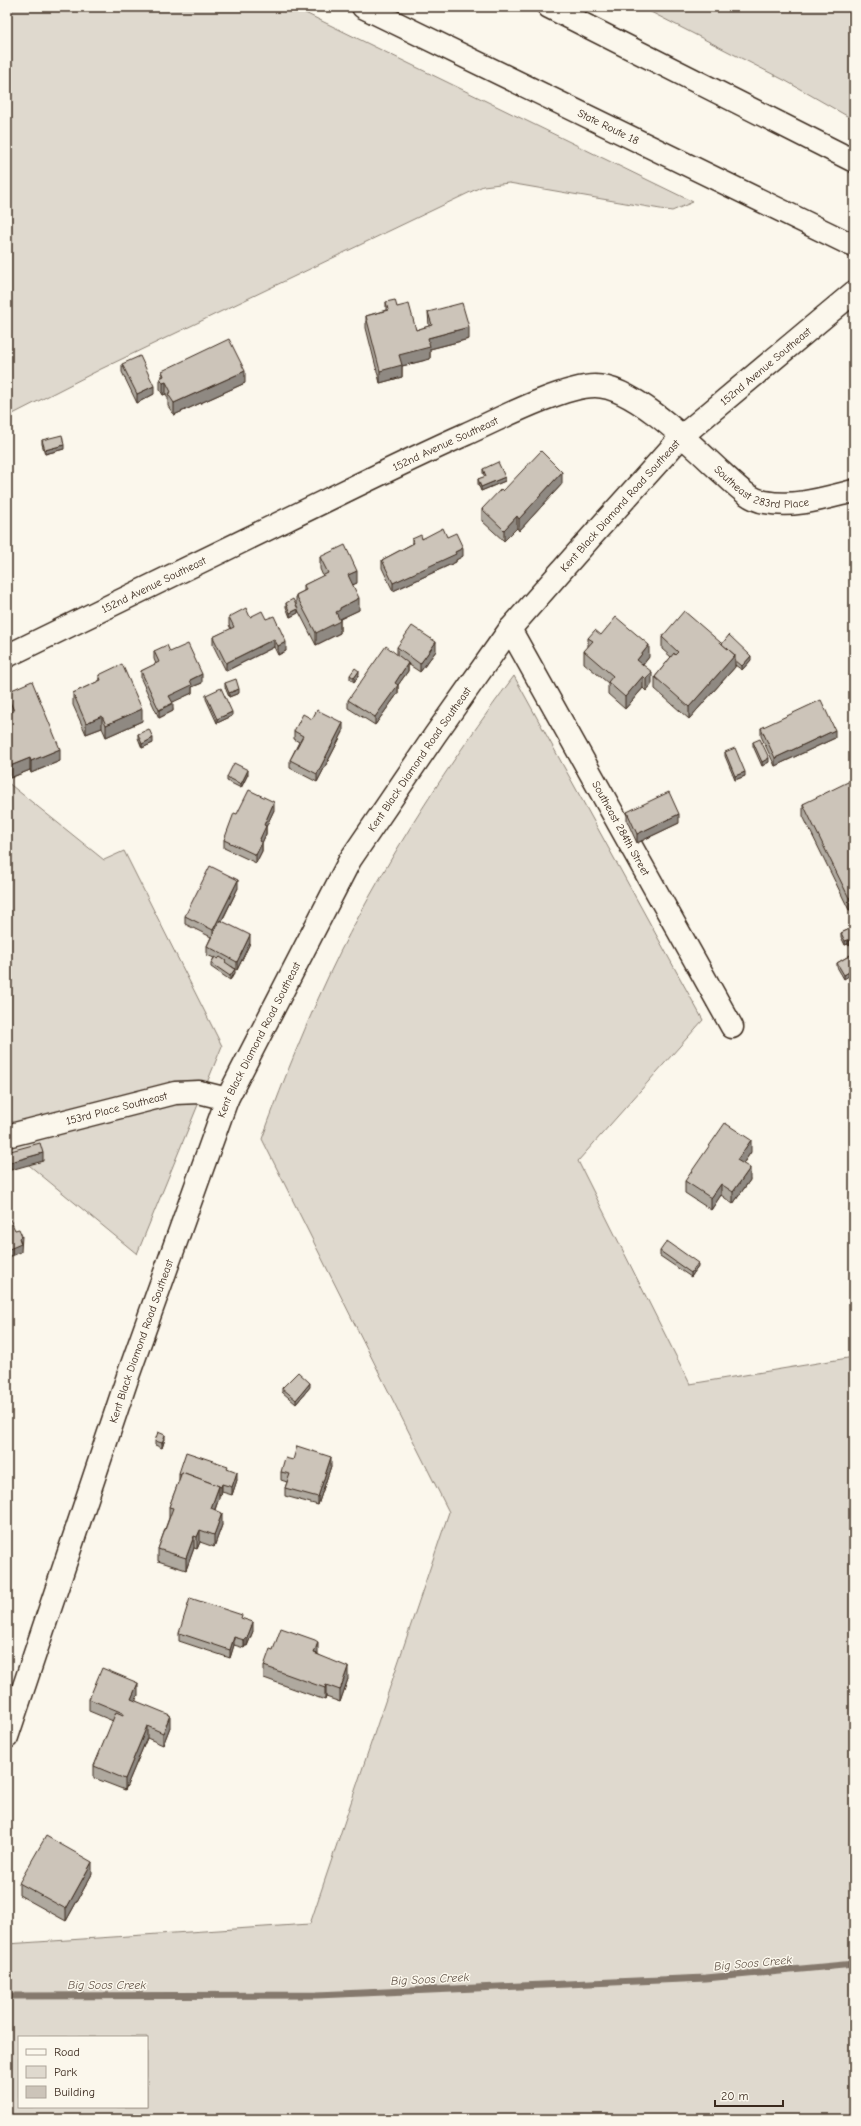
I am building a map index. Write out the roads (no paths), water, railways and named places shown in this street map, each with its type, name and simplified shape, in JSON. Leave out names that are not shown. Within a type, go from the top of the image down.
[{"type":"main road","name":"State Route 18","points":[[363,7],[748,196],[854,246]]},
{"type":"main road","points":[[549,7],[854,161]]},
{"type":"main road","name":"152nd Avenue Southeast","points":[[7,656],[432,449],[569,390],[597,386],[611,388],[626,395],[682,436],[854,292]]},
{"type":"main road","name":"Southeast 283rd Place","points":[[682,436],[745,493],[763,502],[788,505],[814,501],[854,491]]},
{"type":"main road","name":"Kent Black Diamond Road Southeast","points":[[7,1737],[129,1373],[227,1100],[350,860],[435,735],[510,629],[682,436]]},
{"type":"main road","name":"Southeast 284th Street","points":[[510,629],[732,1027]]},
{"type":"main road","name":"153rd Place Southeast","points":[[7,1136],[175,1093],[199,1092],[227,1100]]},
{"type":"waterway","name":"Big Soos Creek","points":[[7,1996],[317,1995],[706,1978],[854,1964]]}]
